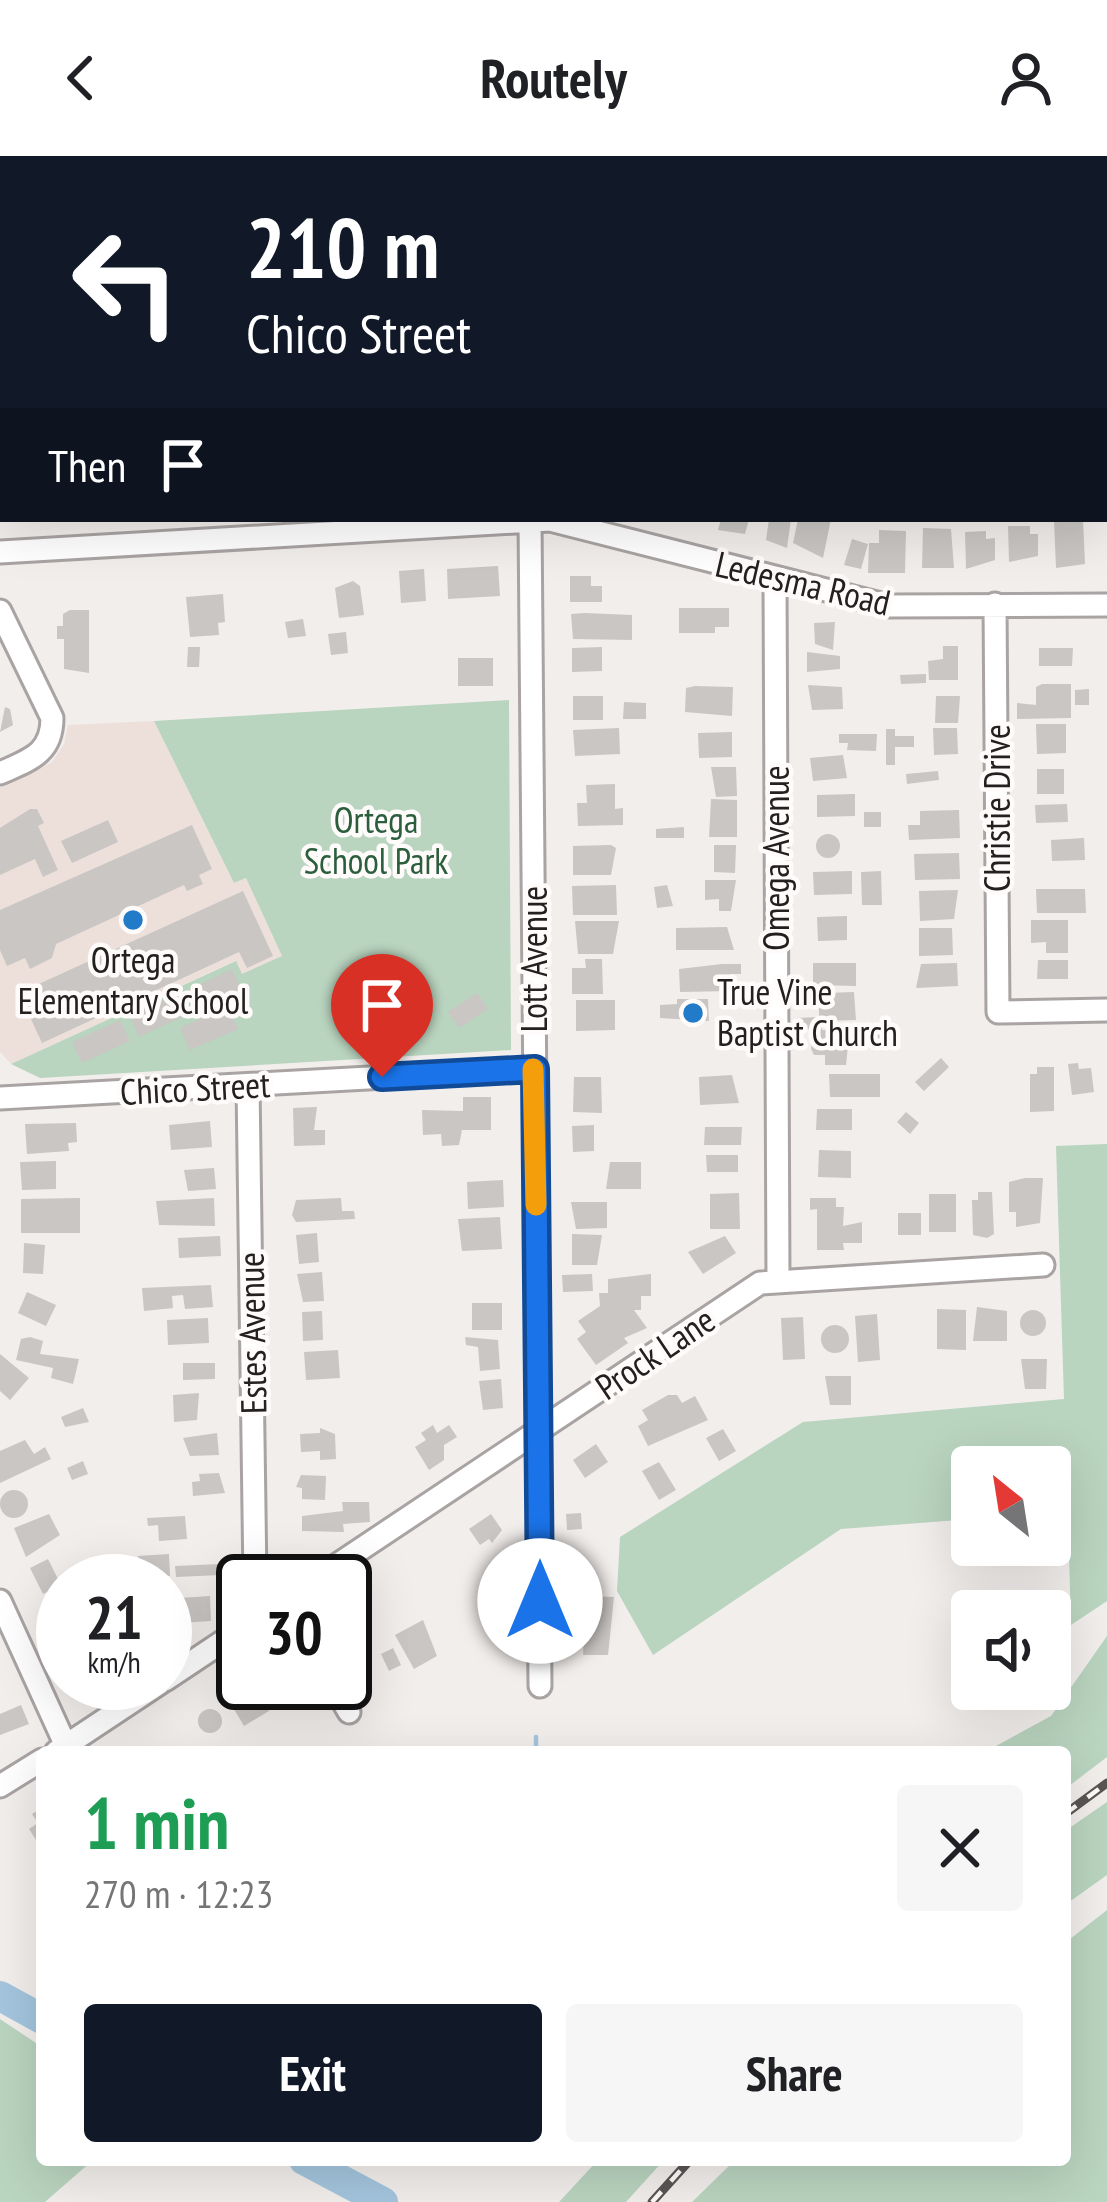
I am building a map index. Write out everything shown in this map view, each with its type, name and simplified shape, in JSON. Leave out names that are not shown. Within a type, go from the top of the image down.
[{"type":"street","name":"Ledesma Road","points":[[0,553],[498,522]]},
{"type":"street","name":"Lott Avenue","points":[[530,522],[540,1686]]},
{"type":"street","name":"Ledesma Road","points":[[563,522],[889,606],[1107,605]]},
{"type":"street","name":"Omega Avenue","points":[[775,580],[778,1280]]},
{"type":"street","name":"Christie Drive","points":[[995,604],[998,1012],[1107,1010]]},
{"type":"street","points":[[0,611],[52,718],[52,730],[39,755],[0,773]]},
{"type":"street","name":"Chico Street","points":[[0,1098],[535,1069]]},
{"type":"street","name":"Estes Avenue","points":[[248,1085],[255,1554]]},
{"type":"street","name":"Prock Lane","points":[[354,1554],[760,1283],[1043,1265]]},
{"type":"street","points":[[0,1601],[60,1746]]},
{"type":"street","points":[[65,1746],[119,1710]]},
{"type":"street","points":[[0,1786],[36,1764]]},
{"type":"shaded area","name":"Ortega Elementary School","points":[[154,721],[234,883],[246,878],[282,956],[242,975],[235,961],[11,1064],[0,1052],[0,787],[52,762],[64,744],[68,725]]},
{"type":"green space","name":"Ortega School Park","points":[[509,700],[511,1050],[40,1078],[11,1064],[236,961],[242,974],[282,956],[246,878],[234,883],[154,721]]},
{"type":"green space","points":[[1107,1144],[1107,1601],[1071,1625],[1071,1446],[951,1446],[951,1521],[841,1529],[653,1655],[617,1591],[620,1537],[803,1422],[1064,1399],[1056,1146]]},
{"type":"green space","points":[[1107,1636],[1107,1757],[1071,1784],[1071,1746],[996,1746],[1055,1710],[1071,1710],[1071,1687]]},
{"type":"green space","points":[[1107,1802],[1107,1875],[1071,1901],[1071,1827]]},
{"type":"green space","points":[[1107,1910],[1107,2202],[692,2202],[729,2166],[1071,2166],[1071,1938]]},
{"type":"green space","points":[[0,2019],[36,2043],[36,2166],[86,2166],[45,2202],[0,2202]]},
{"type":"green space","points":[[592,2166],[659,2166],[626,2202],[559,2202]]},
{"type":"building","points":[[720,522],[748,522],[745,534],[718,530]]},
{"type":"building","points":[[769,522],[791,522],[787,548],[766,540]]},
{"type":"building","points":[[797,522],[830,522],[823,558],[793,543]]},
{"type":"building","points":[[1054,522],[1083,522],[1085,564],[1056,568]]},
{"type":"building","points":[[1008,526],[1030,526],[1030,534],[1038,534],[1038,556],[1009,562]]},
{"type":"building","points":[[923,528],[951,529],[954,568],[922,568]]},
{"type":"building","points":[[879,530],[906,531],[905,573],[868,573],[869,543],[879,543]]},
{"type":"building","points":[[986,531],[986,539],[995,538],[995,560],[966,569],[965,532]]},
{"type":"building","points":[[852,539],[868,544],[861,569],[844,565]]},
{"type":"building","points":[[498,566],[500,596],[448,599],[447,569]]},
{"type":"building","points":[[424,569],[426,601],[401,603],[399,571]]},
{"type":"building","points":[[570,576],[591,576],[591,586],[602,586],[602,602],[570,602]]},
{"type":"building","points":[[353,581],[360,586],[364,615],[339,618],[335,588]]},
{"type":"building","points":[[223,594],[225,622],[218,623],[219,635],[190,637],[186,597]]},
{"type":"building","points":[[679,608],[729,608],[729,627],[715,627],[715,633],[679,633]]},
{"type":"building","points":[[89,610],[89,673],[64,669],[64,639],[57,639],[57,626],[63,626],[63,614]]},
{"type":"building","points":[[571,614],[632,615],[632,640],[573,639]]},
{"type":"building","points":[[303,619],[306,636],[288,638],[285,622]]},
{"type":"building","points":[[835,622],[833,650],[815,644],[814,623]]},
{"type":"building","points":[[346,632],[348,653],[331,655],[328,634]]},
{"type":"building","points":[[943,646],[958,646],[958,680],[929,680],[928,661],[943,659]]},
{"type":"building","points":[[188,647],[200,647],[199,667],[187,667]]},
{"type":"building","points":[[602,647],[602,671],[572,672],[572,648]]},
{"type":"building","points":[[1039,648],[1073,648],[1072,666],[1039,666]]},
{"type":"building","points":[[807,652],[840,656],[840,669],[807,672]]},
{"type":"building","points":[[458,658],[493,658],[493,686],[458,686]]},
{"type":"building","points":[[926,674],[926,683],[901,684],[900,675]]},
{"type":"building","points":[[1071,684],[1071,718],[1017,719],[1017,703],[1036,705],[1036,687]]},
{"type":"building","points":[[808,685],[842,687],[843,709],[812,710]]},
{"type":"building","points":[[733,687],[732,716],[685,712],[686,688]]},
{"type":"building","points":[[1089,689],[1089,705],[1075,705],[1075,690]]},
{"type":"building","points":[[573,696],[603,696],[603,720],[573,720]]},
{"type":"building","points":[[936,696],[960,696],[958,723],[935,723]]},
{"type":"building","points":[[624,702],[646,703],[646,719],[623,719]]},
{"type":"building","points":[[5,707],[10,709],[13,725],[0,732]]},
{"type":"building","points":[[1036,724],[1066,724],[1066,753],[1037,754]]},
{"type":"building","points":[[619,728],[620,754],[575,756],[573,730]]},
{"type":"building","points":[[933,728],[957,728],[958,754],[934,755]]},
{"type":"building","points":[[886,729],[895,729],[895,736],[914,736],[914,747],[895,747],[895,765],[886,765]]},
{"type":"building","points":[[732,732],[732,757],[699,758],[698,733]]},
{"type":"building","points":[[839,734],[877,734],[876,751],[847,750],[848,743],[839,743]]},
{"type":"building","points":[[843,755],[847,778],[813,781],[810,758]]},
{"type":"building","points":[[711,767],[736,767],[737,796],[716,797]]},
{"type":"building","points":[[1037,769],[1064,769],[1064,794],[1037,794]]},
{"type":"building","points":[[938,771],[939,780],[907,784],[906,774]]},
{"type":"building","points":[[615,784],[615,809],[623,808],[623,825],[578,826],[577,803],[587,803],[586,785]]},
{"type":"building","points":[[855,794],[855,816],[817,817],[817,795]]},
{"type":"building","points":[[711,799],[737,800],[737,837],[709,837]]},
{"type":"building","points":[[1067,804],[1068,822],[1036,823],[1035,805]]},
{"type":"building","points":[[37,809],[44,823],[38,826],[58,870],[43,877],[35,859],[0,875],[0,828]]},
{"type":"building","points":[[959,810],[960,838],[909,840],[908,825],[920,825],[920,811]]},
{"type":"building","points":[[864,812],[881,812],[881,827],[864,827]]},
{"type":"building","points":[[108,820],[118,842],[72,863],[61,841]]},
{"type":"building","points":[[192,825],[212,869],[199,875],[203,884],[187,891],[184,885],[56,944],[52,958],[30,969],[25,958],[7,966],[0,950],[0,910]]},
{"type":"building","points":[[684,827],[684,838],[656,838],[656,829]]},
{"type":"building","points":[[828,834],[837,837],[837,855],[828,858],[819,855],[816,846],[819,837]]},
{"type":"building","points":[[1084,838],[1085,860],[1052,861],[1051,840]]},
{"type":"building","points":[[714,845],[736,845],[735,873],[714,872]]},
{"type":"building","points":[[573,846],[616,848],[611,875],[573,875]]},
{"type":"building","points":[[959,853],[960,879],[915,880],[914,854]]},
{"type":"building","points":[[852,871],[852,894],[814,895],[813,872]]},
{"type":"building","points":[[881,871],[882,905],[862,905],[861,872]]},
{"type":"building","points":[[705,880],[736,880],[731,911],[719,911],[719,899],[705,900]]},
{"type":"building","points":[[616,885],[617,915],[573,915],[572,886]]},
{"type":"building","points":[[667,885],[673,906],[657,908],[654,887]]},
{"type":"building","points":[[1036,889],[1085,889],[1086,913],[1037,913]]},
{"type":"building","points":[[958,890],[954,919],[920,921],[919,891]]},
{"type":"building","points":[[243,891],[273,956],[247,968],[239,952],[42,1043],[19,993]]},
{"type":"building","points":[[847,916],[847,940],[818,941],[817,917]]},
{"type":"building","points":[[1031,920],[1068,920],[1068,953],[1046,953],[1046,942],[1031,943]]},
{"type":"building","points":[[575,921],[619,921],[613,954],[578,954]]},
{"type":"building","points":[[727,927],[734,950],[676,950],[676,928]]},
{"type":"building","points":[[919,928],[952,928],[953,955],[919,956]]},
{"type":"building","points":[[585,959],[602,959],[603,994],[572,994],[572,968],[586,968]]},
{"type":"building","points":[[1038,960],[1068,960],[1068,979],[1037,979]]},
{"type":"building","points":[[813,963],[856,963],[856,986],[813,985]]},
{"type":"building","points":[[957,963],[958,986],[916,988],[921,964]]},
{"type":"building","points":[[741,964],[741,974],[730,974],[731,991],[680,992],[679,969]]},
{"type":"building","points":[[232,969],[242,989],[196,1011],[187,991]]},
{"type":"building","points":[[824,988],[824,993],[854,992],[856,1020],[821,1021],[822,1030],[845,1030],[849,1037],[846,1065],[825,1065],[825,1055],[814,1055],[811,1049],[814,1029],[798,1030],[797,1018],[819,1017],[819,1003],[798,1003],[797,989]]},
{"type":"building","points":[[477,993],[488,1009],[459,1028],[448,1012]]},
{"type":"building","points":[[177,995],[186,1015],[139,1037],[130,1016]]},
{"type":"building","name":"True Vine Baptist Church","points":[[677,999],[708,999],[709,1021],[660,1018],[660,1005],[677,1004]]},
{"type":"building","points":[[576,1000],[615,1000],[615,1030],[576,1031]]},
{"type":"building","points":[[227,1006],[238,1029],[190,1050],[180,1028]]},
{"type":"building","points":[[120,1020],[130,1041],[82,1063],[72,1042]]},
{"type":"building","points":[[853,1026],[883,1029],[883,1040],[861,1041]]},
{"type":"building","points":[[941,1058],[949,1067],[924,1091],[915,1082]]},
{"type":"building","points":[[1078,1063],[1079,1069],[1091,1068],[1094,1092],[1072,1095],[1068,1064]]},
{"type":"building","points":[[1037,1067],[1054,1067],[1054,1111],[1030,1112],[1030,1074],[1037,1074]]},
{"type":"building","points":[[829,1074],[880,1074],[880,1097],[830,1097]]},
{"type":"building","points":[[732,1075],[739,1103],[700,1105],[699,1077]]},
{"type":"building","points":[[574,1077],[601,1077],[602,1113],[573,1112]]},
{"type":"building","points":[[463,1097],[491,1097],[491,1130],[462,1130],[459,1145],[442,1146],[441,1134],[423,1135],[422,1110],[463,1111]]},
{"type":"building","points":[[317,1107],[314,1130],[325,1130],[325,1145],[294,1146],[293,1108]]},
{"type":"building","points":[[817,1109],[852,1109],[852,1130],[816,1130]]},
{"type":"building","points":[[906,1112],[919,1123],[910,1134],[897,1122]]},
{"type":"building","points":[[210,1121],[212,1147],[171,1150],[169,1125]]},
{"type":"building","points":[[76,1123],[77,1142],[68,1143],[69,1151],[27,1154],[25,1124]]},
{"type":"building","points":[[594,1125],[594,1151],[573,1152],[572,1126]]},
{"type":"building","points":[[705,1127],[742,1127],[741,1145],[704,1145]]},
{"type":"building","points":[[819,1150],[851,1151],[851,1178],[818,1177]]},
{"type":"building","points":[[706,1155],[738,1155],[738,1172],[707,1172]]},
{"type":"building","points":[[56,1161],[56,1189],[22,1190],[20,1162]]},
{"type":"building","points":[[610,1162],[641,1162],[641,1189],[606,1189]]},
{"type":"building","points":[[214,1168],[216,1189],[188,1191],[184,1170]]},
{"type":"building","points":[[1043,1178],[1040,1223],[1016,1227],[1016,1212],[1009,1212],[1009,1182]]},
{"type":"building","points":[[503,1180],[504,1207],[468,1209],[467,1182]]},
{"type":"building","points":[[978,1192],[992,1192],[994,1234],[987,1238],[973,1235],[972,1200],[978,1200]]},
{"type":"building","points":[[739,1193],[740,1229],[710,1229],[710,1194]]},
{"type":"building","points":[[929,1194],[956,1194],[956,1232],[929,1232]]},
{"type":"building","points":[[80,1198],[80,1233],[21,1233],[21,1199]]},
{"type":"building","points":[[214,1198],[215,1226],[159,1225],[156,1201]]},
{"type":"building","points":[[341,1198],[342,1211],[354,1211],[355,1219],[296,1222],[292,1215],[296,1200]]},
{"type":"building","points":[[810,1198],[836,1198],[836,1207],[844,1207],[843,1226],[862,1222],[862,1243],[843,1243],[844,1250],[817,1250],[817,1209],[810,1210]]},
{"type":"building","points":[[571,1202],[607,1202],[607,1228],[576,1229]]},
{"type":"building","points":[[898,1213],[921,1213],[921,1235],[898,1235]]},
{"type":"building","points":[[500,1217],[502,1249],[462,1251],[458,1219]]},
{"type":"building","points":[[317,1233],[319,1262],[299,1264],[296,1235]]},
{"type":"building","points":[[572,1234],[602,1235],[597,1265],[572,1265]]},
{"type":"building","points":[[220,1236],[221,1256],[179,1258],[178,1238]]},
{"type":"building","points":[[725,1236],[736,1253],[703,1274],[688,1252]]},
{"type":"building","points":[[24,1243],[45,1245],[43,1274],[23,1273]]},
{"type":"building","points":[[322,1272],[324,1301],[303,1302],[297,1274]]},
{"type":"building","points":[[592,1274],[593,1291],[563,1292],[562,1275]]},
{"type":"building","points":[[651,1274],[651,1296],[641,1296],[641,1310],[634,1310],[647,1328],[624,1338],[628,1343],[596,1365],[577,1339],[586,1332],[578,1321],[600,1306],[599,1293],[608,1293],[608,1279]]},
{"type":"building","points":[[211,1285],[213,1307],[185,1309],[183,1295],[172,1296],[173,1308],[144,1311],[142,1288]]},
{"type":"building","points":[[27,1292],[56,1305],[46,1326],[18,1313]]},
{"type":"building","points":[[472,1303],[502,1303],[502,1330],[472,1330]]},
{"type":"building","points":[[977,1307],[1007,1311],[1007,1341],[973,1341]]},
{"type":"building","points":[[937,1309],[966,1310],[966,1350],[937,1349]]},
{"type":"building","points":[[1033,1310],[1046,1323],[1033,1336],[1020,1323]]},
{"type":"building","points":[[322,1311],[323,1340],[303,1341],[302,1312]]},
{"type":"building","points":[[877,1314],[880,1360],[858,1362],[855,1316]]},
{"type":"building","points":[[803,1317],[805,1359],[783,1360],[781,1318]]},
{"type":"building","points":[[208,1318],[209,1343],[168,1345],[167,1320]]},
{"type":"building","points":[[835,1325],[845,1329],[849,1339],[845,1349],[835,1353],[825,1349],[821,1339],[825,1329]]},
{"type":"building","points":[[465,1337],[498,1340],[500,1369],[480,1371],[478,1347],[466,1345]]},
{"type":"building","points":[[21,1339],[43,1341],[40,1354],[79,1359],[73,1384],[51,1378],[53,1368],[16,1360]]},
{"type":"building","points":[[338,1350],[340,1378],[306,1380],[304,1352]]},
{"type":"building","points":[[0,1354],[29,1378],[10,1400],[0,1391]]},
{"type":"building","points":[[1021,1359],[1047,1359],[1046,1389],[1025,1389]]},
{"type":"building","points":[[183,1363],[215,1363],[215,1379],[183,1380]]},
{"type":"building","points":[[825,1376],[851,1376],[851,1405],[830,1405]]},
{"type":"building","points":[[501,1379],[503,1408],[483,1410],[479,1381]]},
{"type":"building","points":[[199,1393],[197,1420],[174,1422],[173,1395]]},
{"type":"building","points":[[677,1395],[682,1403],[695,1396],[708,1420],[648,1446],[638,1426],[648,1420],[642,1410]]},
{"type":"building","points":[[83,1408],[89,1422],[65,1427],[61,1417]]},
{"type":"building","points":[[433,1425],[437,1433],[449,1425],[457,1437],[444,1445],[444,1460],[429,1470],[415,1447],[426,1440],[421,1433]]},
{"type":"building","points":[[320,1428],[335,1434],[336,1459],[320,1460],[320,1451],[301,1452],[300,1434],[320,1433]]},
{"type":"building","points":[[723,1429],[736,1451],[719,1461],[706,1438]]},
{"type":"building","points":[[217,1433],[219,1455],[190,1456],[183,1438]]},
{"type":"building","points":[[25,1440],[34,1454],[45,1447],[51,1459],[0,1483],[0,1451]]},
{"type":"building","points":[[596,1444],[608,1462],[585,1478],[573,1460]]},
{"type":"building","points":[[83,1461],[88,1474],[72,1480],[67,1468]]},
{"type":"building","points":[[659,1462],[676,1490],[659,1500],[642,1471]]},
{"type":"building","points":[[219,1473],[225,1493],[193,1496],[192,1482],[200,1481],[199,1474]]},
{"type":"building","points":[[301,1475],[326,1476],[325,1500],[302,1499],[302,1488],[296,1487]]},
{"type":"building","points":[[14,1490],[24,1494],[28,1504],[24,1514],[14,1518],[4,1514],[0,1504],[4,1494]]},
{"type":"building","points":[[342,1502],[369,1502],[370,1522],[343,1524],[344,1532],[302,1531],[302,1516],[343,1511]]},
{"type":"building","points":[[581,1513],[582,1529],[567,1530],[566,1514]]},
{"type":"building","points":[[49,1514],[60,1535],[26,1557],[14,1528]]},
{"type":"building","points":[[491,1514],[502,1530],[492,1543],[489,1539],[480,1545],[469,1529]]},
{"type":"building","points":[[185,1516],[187,1539],[159,1541],[158,1525],[148,1526],[147,1518]]},
{"type":"building","points":[[216,1564],[216,1575],[192,1576],[192,1565]]},
{"type":"building","points":[[210,1596],[211,1621],[192,1622],[192,1597]]},
{"type":"building","points":[[586,1596],[614,1597],[608,1655],[583,1655]]},
{"type":"building","points":[[423,1620],[437,1656],[414,1669],[395,1635]]},
{"type":"building","points":[[393,1648],[401,1665],[389,1671],[381,1654]]},
{"type":"building","points":[[21,1705],[29,1724],[0,1735],[0,1714]]},
{"type":"building","points":[[210,1709],[222,1721],[210,1733],[198,1721]]},
{"type":"building","points":[[234,1710],[268,1710],[269,1711],[244,1726]]},
{"type":"waterway","points":[[536,1737],[536,1746]]},
{"type":"waterway","points":[[0,1996],[36,2016]]},
{"type":"waterway","points":[[315,2166],[383,2202]]},
{"type":"railway","points":[[1071,1810],[1107,1783]]},
{"type":"railway","points":[[652,2202],[685,2166]]},
{"type":"slow traffic","points":[[533,1069],[536,1205]]},
{"type":"place","name":"Ortega Elementary School","points":[[133,920]]},
{"type":"place","name":"True Vine Baptist Church","points":[[693,1013]]},
{"type":"route","points":[[382,1077],[535,1069],[540,1601]]}]
